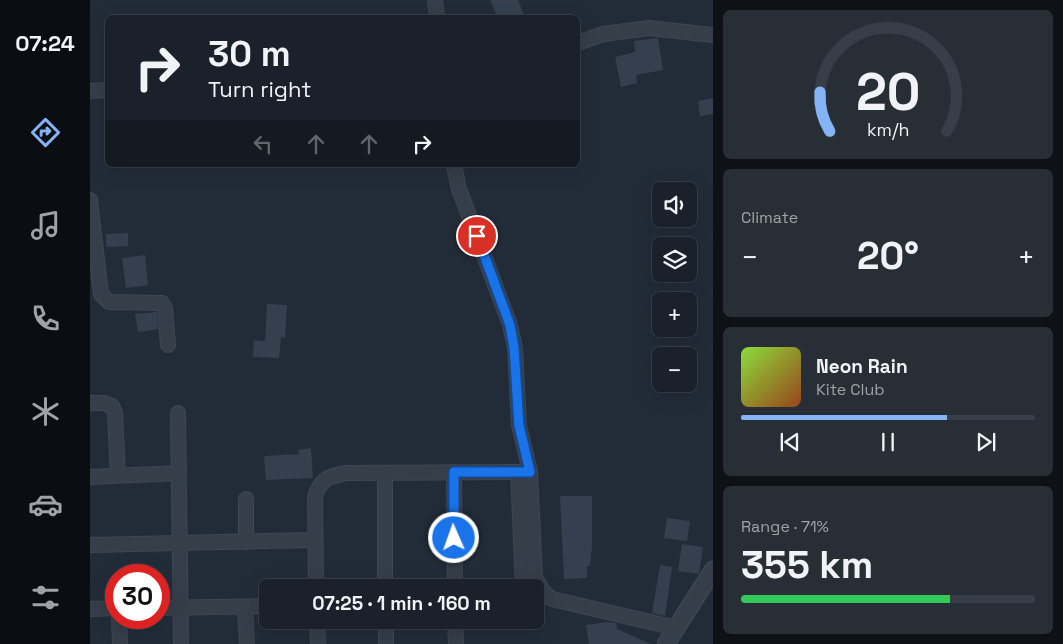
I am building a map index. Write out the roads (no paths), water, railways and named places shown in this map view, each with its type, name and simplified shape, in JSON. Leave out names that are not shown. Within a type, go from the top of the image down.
[{"type":"street","points":[[436,0],[437,15]]},
{"type":"street","points":[[580,43],[603,34],[649,28],[713,35]]},
{"type":"street","points":[[90,91],[105,90]]},
{"type":"street","points":[[454,167],[459,188],[510,325],[514,348],[519,425],[535,578],[544,593],[552,599],[676,628]]},
{"type":"street","points":[[90,200],[101,294],[110,302],[162,303],[165,308],[168,345]]},
{"type":"street","points":[[90,403],[104,403],[112,406],[115,413],[118,476]]},
{"type":"street","points":[[178,413],[181,644]]},
{"type":"street","points":[[454,472],[455,579]]},
{"type":"street","points":[[316,579],[315,497],[318,485],[326,478],[334,475],[385,473],[524,472]]},
{"type":"street","points":[[523,579],[524,472]]},
{"type":"street","points":[[90,477],[179,473]]},
{"type":"street","points":[[385,473],[385,579]]},
{"type":"street","points":[[246,500],[246,542]]},
{"type":"street","points":[[90,545],[316,540]]},
{"type":"street","points":[[666,644],[713,570]]},
{"type":"street","points":[[245,606],[247,644]]},
{"type":"street","points":[[170,608],[259,606]]},
{"type":"street","points":[[90,609],[105,608]]},
{"type":"street","points":[[119,629],[120,644]]},
{"type":"street","points":[[317,629],[318,644]]},
{"type":"street","points":[[386,629],[386,644]]},
{"type":"street","points":[[455,629],[456,644]]}]
